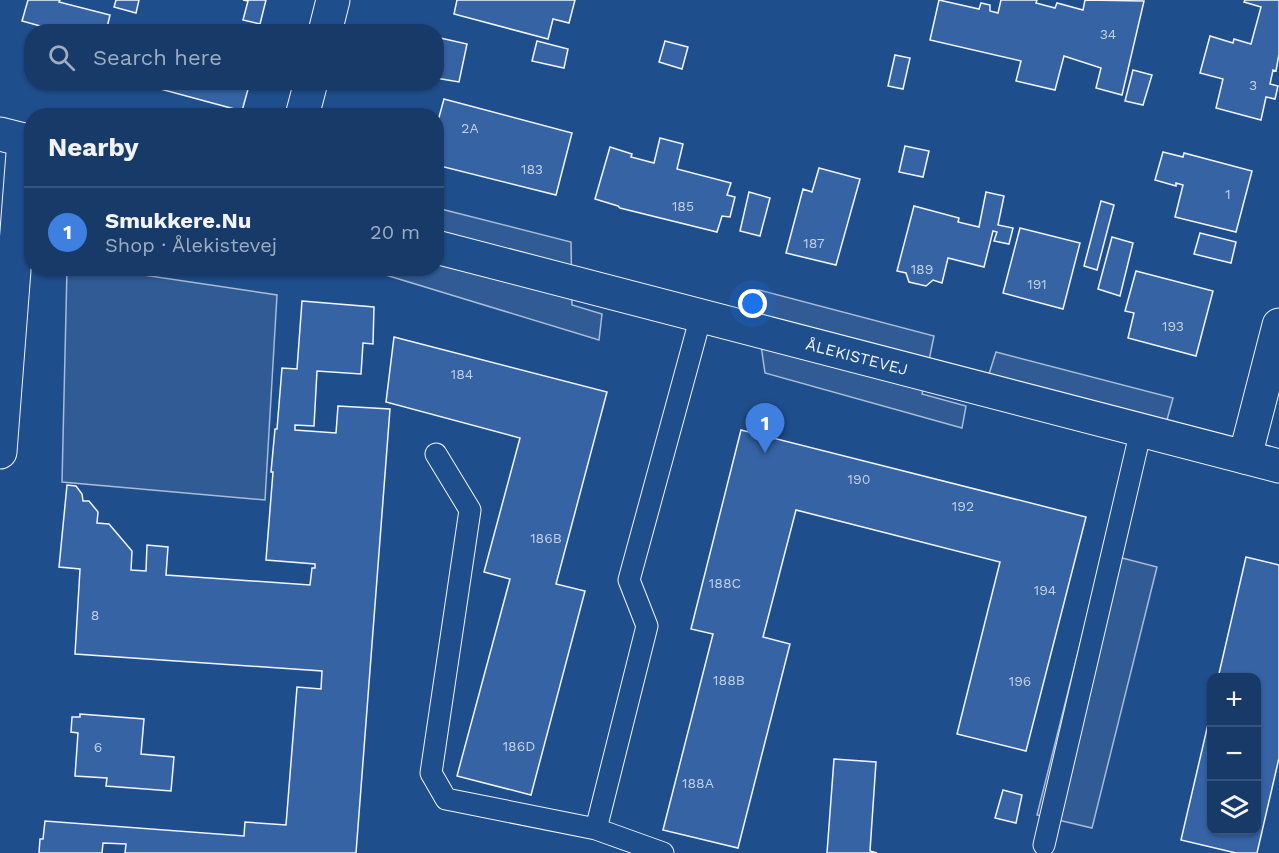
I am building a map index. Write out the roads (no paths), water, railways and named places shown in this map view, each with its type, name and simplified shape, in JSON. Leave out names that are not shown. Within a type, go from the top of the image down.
[{"type":"street","points":[[326,24],[333,0]]},
{"type":"street","points":[[305,108],[309,90]]},
{"type":"street","points":[[0,452],[18,139]]},
{"type":"street","name":"ÅLEKISTEVEJ","points":[[444,249],[1279,466]]},
{"type":"street","points":[[1245,457],[1279,325]]},
{"type":"lane","points":[[596,829],[646,626],[629,579],[701,315]]},
{"type":"lane","points":[[1044,845],[1141,430]]},
{"type":"lane","points":[[436,454],[470,510],[431,773],[446,799],[596,829],[663,853]]},
{"type":"place","name":"Smukkere.Nu","points":[[765,453]]}]
